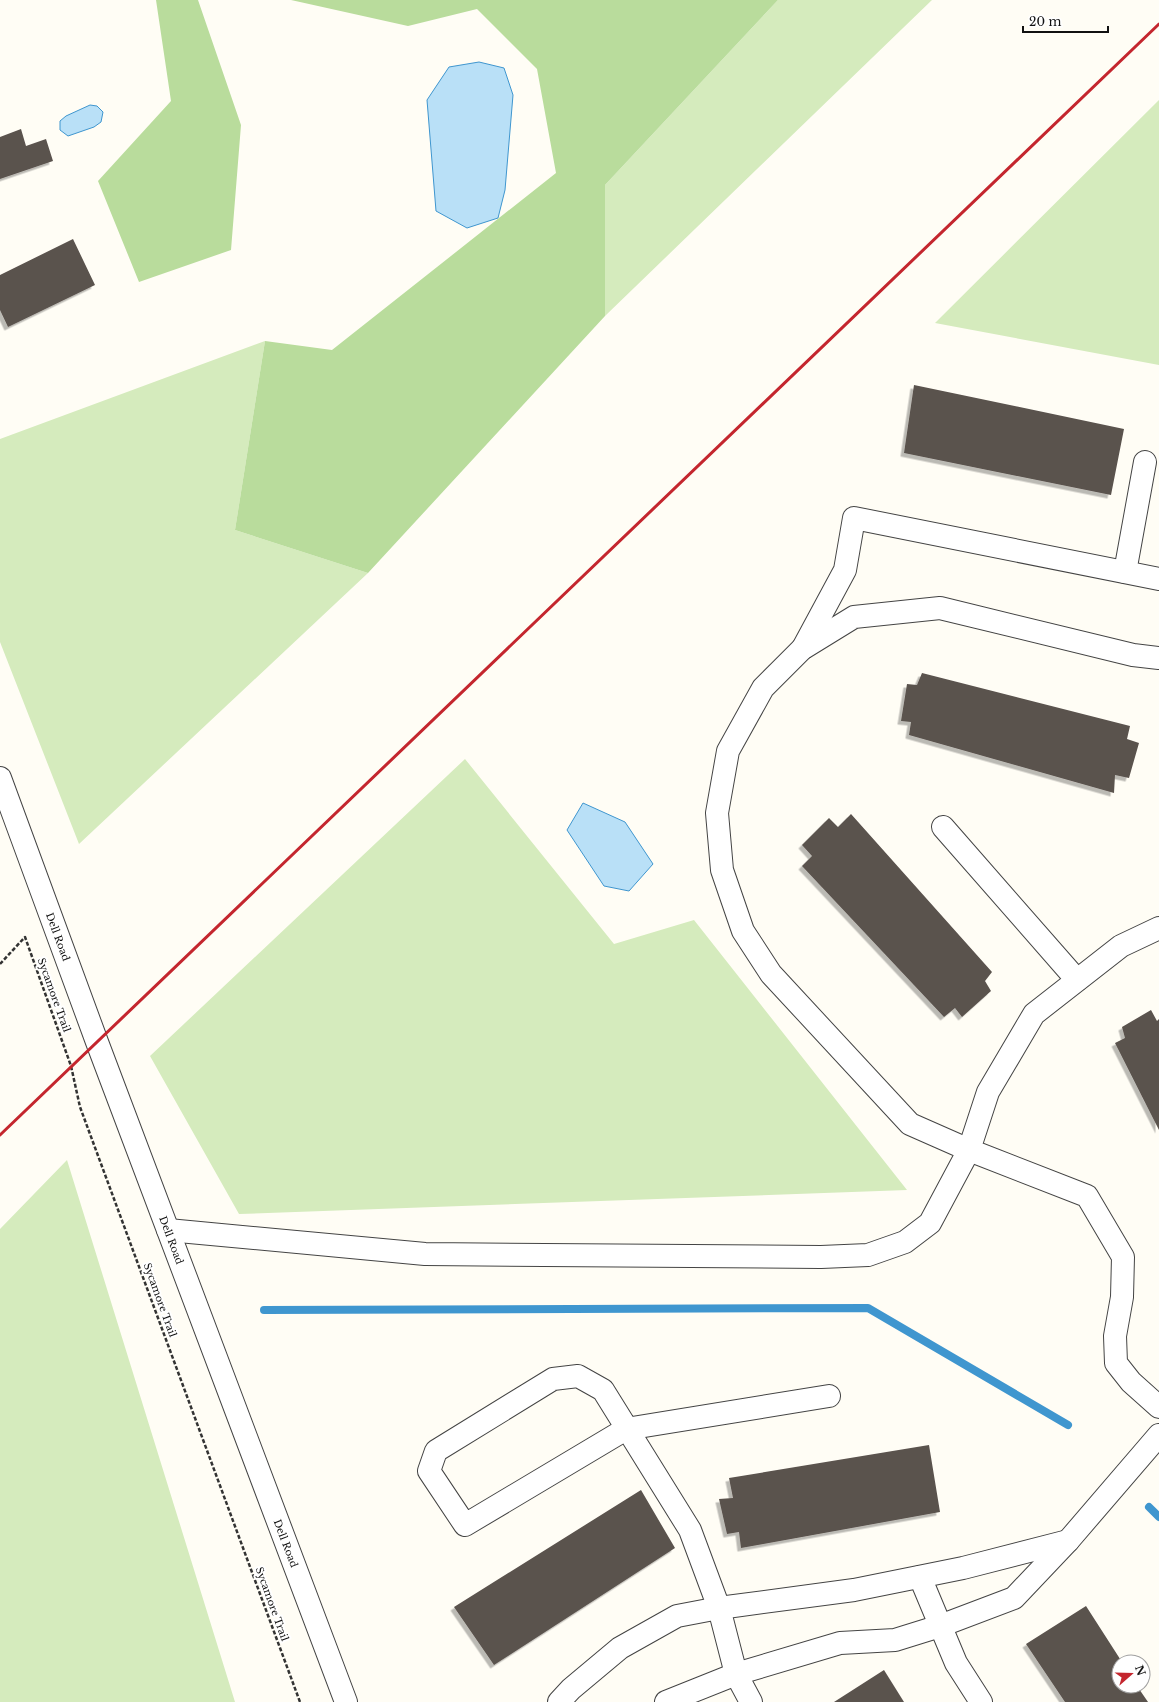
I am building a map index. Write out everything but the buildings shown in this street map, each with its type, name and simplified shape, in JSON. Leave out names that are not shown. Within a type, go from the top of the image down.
[{"type":"street","points":[[1126,572],[1145,462]]},
{"type":"street","points":[[802,649],[845,570],[854,518],[1159,579]]},
{"type":"street","points":[[1159,658],[1133,655],[940,608],[854,617],[802,649],[763,688],[728,750],[717,813],[722,870],[743,931],[771,974],[910,1124],[969,1150],[1087,1196],[1123,1257],[1122,1297],[1115,1336],[1116,1363],[1131,1382],[1159,1407]]},
{"type":"street","name":"Dell Road","points":[[0,778],[99,1049],[346,1702]]},
{"type":"street","points":[[943,827],[1077,980]]},
{"type":"street","points":[[168,1230],[425,1254],[821,1257],[868,1255],[905,1242],[930,1222],[969,1150],[988,1092],[1034,1014],[1120,946],[1159,928]]},
{"type":"street","points":[[751,1702],[736,1674],[720,1608],[690,1530],[626,1429],[603,1390],[578,1376],[553,1379],[436,1451],[429,1471],[465,1525],[626,1429],[829,1396]]},
{"type":"street","points":[[666,1702],[736,1674],[840,1643],[895,1640],[940,1626],[1014,1598],[1068,1541],[1159,1434]]},
{"type":"street","points":[[559,1702],[571,1689],[627,1645],[677,1616],[720,1608],[854,1590],[963,1568],[1068,1541]]},
{"type":"street","points":[[920,1576],[956,1663],[980,1702]]},
{"type":"path","name":"Sycamore Trail","points":[[0,964],[25,937],[71,1066],[80,1107],[300,1702]]},
{"type":"green space","points":[[156,0],[198,0],[241,125],[231,250],[139,282],[98,181],[171,101]]},
{"type":"green space","points":[[291,0],[778,0],[605,185],[605,316],[368,573],[235,530],[265,341],[332,350],[556,173],[537,69],[477,9],[408,26]]},
{"type":"green space","points":[[778,0],[932,0],[605,316],[605,185]]},
{"type":"green space","points":[[1159,100],[1159,365],[935,323]]},
{"type":"green space","points":[[265,341],[235,530],[368,573],[79,844],[0,642],[0,439]]},
{"type":"green space","points":[[465,759],[614,944],[694,920],[907,1190],[239,1214],[150,1056]]},
{"type":"green space","points":[[67,1160],[235,1702],[0,1702],[0,1229]]},
{"type":"water","points":[[479,62],[504,68],[513,95],[505,190],[498,218],[467,228],[436,211],[427,100],[449,67]]},
{"type":"water","points":[[90,105],[97,106],[103,112],[101,122],[94,127],[68,136],[60,130],[60,121],[66,116]]},
{"type":"water","points":[[583,803],[625,822],[653,864],[629,891],[604,886],[567,830]]},
{"type":"waterway","points":[[264,1310],[868,1308],[1068,1425]]},
{"type":"waterway","points":[[1149,1507],[1159,1517]]},
{"type":"railway","points":[[0,1135],[1159,24]]}]
